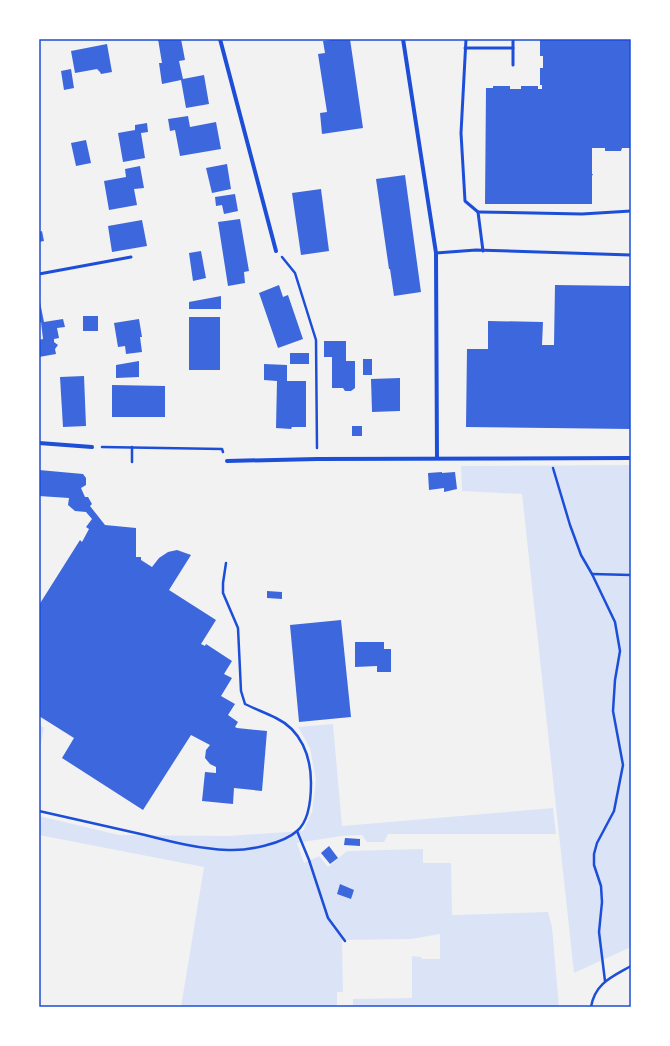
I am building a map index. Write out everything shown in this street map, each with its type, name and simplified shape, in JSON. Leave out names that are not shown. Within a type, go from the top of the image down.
[{"type":"street","points":[[220,39],[276,251]]},
{"type":"street","points":[[403,39],[436,253],[437,458]]},
{"type":"street","points":[[39,443],[92,447]]},
{"type":"street","points":[[227,461],[437,458],[631,458]]},
{"type":"lane","points":[[466,39],[461,133],[465,201],[478,212],[582,214],[631,211]]},
{"type":"lane","points":[[513,39],[513,65]]},
{"type":"lane","points":[[465,48],[513,48]]},
{"type":"lane","points":[[478,212],[483,251]]},
{"type":"lane","points":[[436,253],[483,251],[631,255]]},
{"type":"lane","points":[[39,274],[131,256]]},
{"type":"path","points":[[276,251],[295,273],[316,340],[317,459]]},
{"type":"path","points":[[92,447],[222,449],[227,461]]},
{"type":"path","points":[[132,447],[132,462]]},
{"type":"path","points":[[550,458],[572,531],[581,555],[616,622],[620,651],[615,680],[613,711],[623,765],[614,811],[597,843],[594,854],[594,865],[601,886],[602,902],[599,932],[604,981]]},
{"type":"path","points":[[39,811],[175,842],[211,849],[230,850],[247,849],[285,838],[297,831],[304,823],[311,789],[311,773],[308,757],[303,745],[290,727],[276,717],[246,704],[243,700],[241,691],[238,628],[223,593],[226,563]]},
{"type":"path","points":[[592,574],[631,575]]},
{"type":"path","points":[[297,831],[309,860],[328,918],[345,941]]},
{"type":"path","points":[[591,1007],[597,990],[604,981],[631,966]]},
{"type":"shaded area","points":[[631,465],[631,947],[574,973],[522,494],[462,491],[461,466]]},
{"type":"shaded area","points":[[39,724],[44,728],[39,754]]},
{"type":"shaded area","points":[[333,724],[342,826],[553,808],[556,834],[388,834],[384,842],[367,842],[362,835],[341,836],[297,843],[304,863],[319,856],[328,867],[347,851],[423,849],[423,863],[451,863],[452,915],[548,912],[552,927],[559,1007],[353,1007],[353,999],[412,998],[412,956],[421,957],[422,959],[440,959],[440,934],[411,939],[342,940],[343,992],[337,992],[337,1007],[181,1007],[204,867],[39,835],[39,816],[119,835],[227,836],[303,831],[312,812],[316,780],[310,748],[298,727]]},
{"type":"building","points":[[158,39],[181,39],[185,60],[179,61],[183,79],[204,75],[209,104],[186,108],[181,80],[162,84],[159,63],[162,63]]},
{"type":"building","points":[[350,39],[363,128],[322,134],[320,113],[327,112],[318,54],[325,53],[323,41]]},
{"type":"building","points":[[631,39],[631,148],[622,148],[621,151],[605,151],[605,148],[592,148],[592,204],[485,204],[486,88],[493,88],[493,86],[510,86],[510,89],[521,89],[521,86],[538,86],[538,89],[542,89],[542,85],[540,85],[540,68],[543,68],[543,56],[540,56],[540,40]]},
{"type":"building","points":[[107,44],[112,72],[101,74],[97,69],[75,73],[71,51]]},
{"type":"building","points":[[71,69],[74,88],[64,90],[61,71]]},
{"type":"building","points":[[188,116],[190,127],[216,122],[221,149],[180,156],[175,130],[170,131],[168,119]]},
{"type":"building","points":[[147,123],[148,132],[141,133],[145,158],[123,162],[118,133],[135,130],[135,125]]},
{"type":"building","points":[[86,140],[91,163],[76,166],[71,143]]},
{"type":"building","points":[[227,164],[231,189],[212,193],[206,168]]},
{"type":"building","points":[[140,166],[144,188],[134,189],[137,205],[109,210],[104,181],[126,177],[125,169]]},
{"type":"building","points":[[405,175],[421,292],[394,296],[376,179]]},
{"type":"building","points":[[321,189],[329,251],[301,255],[292,193]]},
{"type":"building","points":[[235,194],[238,211],[224,214],[222,205],[216,206],[215,197]]},
{"type":"building","points":[[240,219],[249,271],[244,272],[245,283],[228,286],[218,222]]},
{"type":"building","points":[[142,220],[147,246],[112,252],[108,226]]},
{"type":"building","points":[[42,231],[44,241],[39,242],[39,232]]},
{"type":"building","points":[[201,251],[206,278],[193,281],[189,253]]},
{"type":"building","points":[[279,285],[283,297],[288,295],[303,339],[278,348],[259,293]]},
{"type":"building","points":[[555,285],[631,286],[631,429],[466,427],[467,349],[488,349],[488,321],[543,322],[542,345],[554,345]]},
{"type":"building","points":[[221,296],[221,309],[189,309],[189,302]]},
{"type":"building","points":[[39,302],[44,322],[63,319],[65,327],[57,328],[59,338],[54,339],[54,342],[58,345],[55,349],[56,354],[39,357],[39,340],[43,339],[41,322],[39,323]]},
{"type":"building","points":[[83,316],[98,316],[98,331],[83,331]]},
{"type":"building","points":[[189,317],[220,317],[220,370],[189,370]]},
{"type":"building","points":[[139,319],[142,337],[140,337],[142,352],[126,354],[125,346],[118,347],[114,323]]},
{"type":"building","points":[[324,341],[346,341],[346,361],[355,361],[355,388],[351,391],[345,391],[343,388],[332,388],[332,357],[324,357]]},
{"type":"building","points":[[290,353],[309,353],[309,364],[290,364]]},
{"type":"building","points":[[363,359],[372,359],[372,375],[363,375]]},
{"type":"building","points":[[139,361],[139,377],[116,378],[116,365]]},
{"type":"building","points":[[264,364],[287,365],[287,381],[306,381],[306,427],[292,427],[291,429],[276,428],[277,381],[264,380]]},
{"type":"building","points":[[84,376],[86,426],[63,427],[60,377]]},
{"type":"building","points":[[400,378],[400,411],[372,412],[371,379]]},
{"type":"building","points":[[112,385],[165,386],[165,417],[112,417]]},
{"type":"building","points":[[352,426],[362,426],[362,436],[352,436]]},
{"type":"building","points":[[39,470],[83,474],[86,478],[86,485],[81,488],[85,497],[88,497],[92,504],[90,506],[105,525],[136,528],[136,557],[141,557],[141,560],[152,567],[159,558],[168,552],[177,550],[191,555],[169,590],[216,620],[201,644],[205,646],[206,644],[232,661],[224,674],[232,678],[221,696],[235,704],[228,715],[238,722],[235,727],[267,731],[262,791],[234,788],[233,804],[202,801],[205,772],[216,773],[216,767],[210,764],[205,758],[206,750],[210,745],[191,735],[143,810],[62,758],[74,738],[39,716],[39,605],[80,540],[82,542],[89,529],[86,527],[92,519],[86,512],[75,511],[68,505],[69,498],[39,496]]},
{"type":"building","points":[[455,472],[457,489],[444,492],[444,488],[429,490],[428,473]]},
{"type":"building","points":[[267,591],[282,592],[282,599],[267,598]]},
{"type":"building","points":[[341,620],[351,717],[299,722],[290,625]]},
{"type":"building","points":[[355,642],[384,642],[384,649],[391,649],[391,672],[377,672],[377,666],[355,667]]},
{"type":"building","points":[[345,838],[360,839],[360,846],[344,845]]},
{"type":"building","points":[[329,846],[338,858],[330,864],[321,853]]},
{"type":"building","points":[[340,884],[354,890],[351,899],[337,894]]}]
